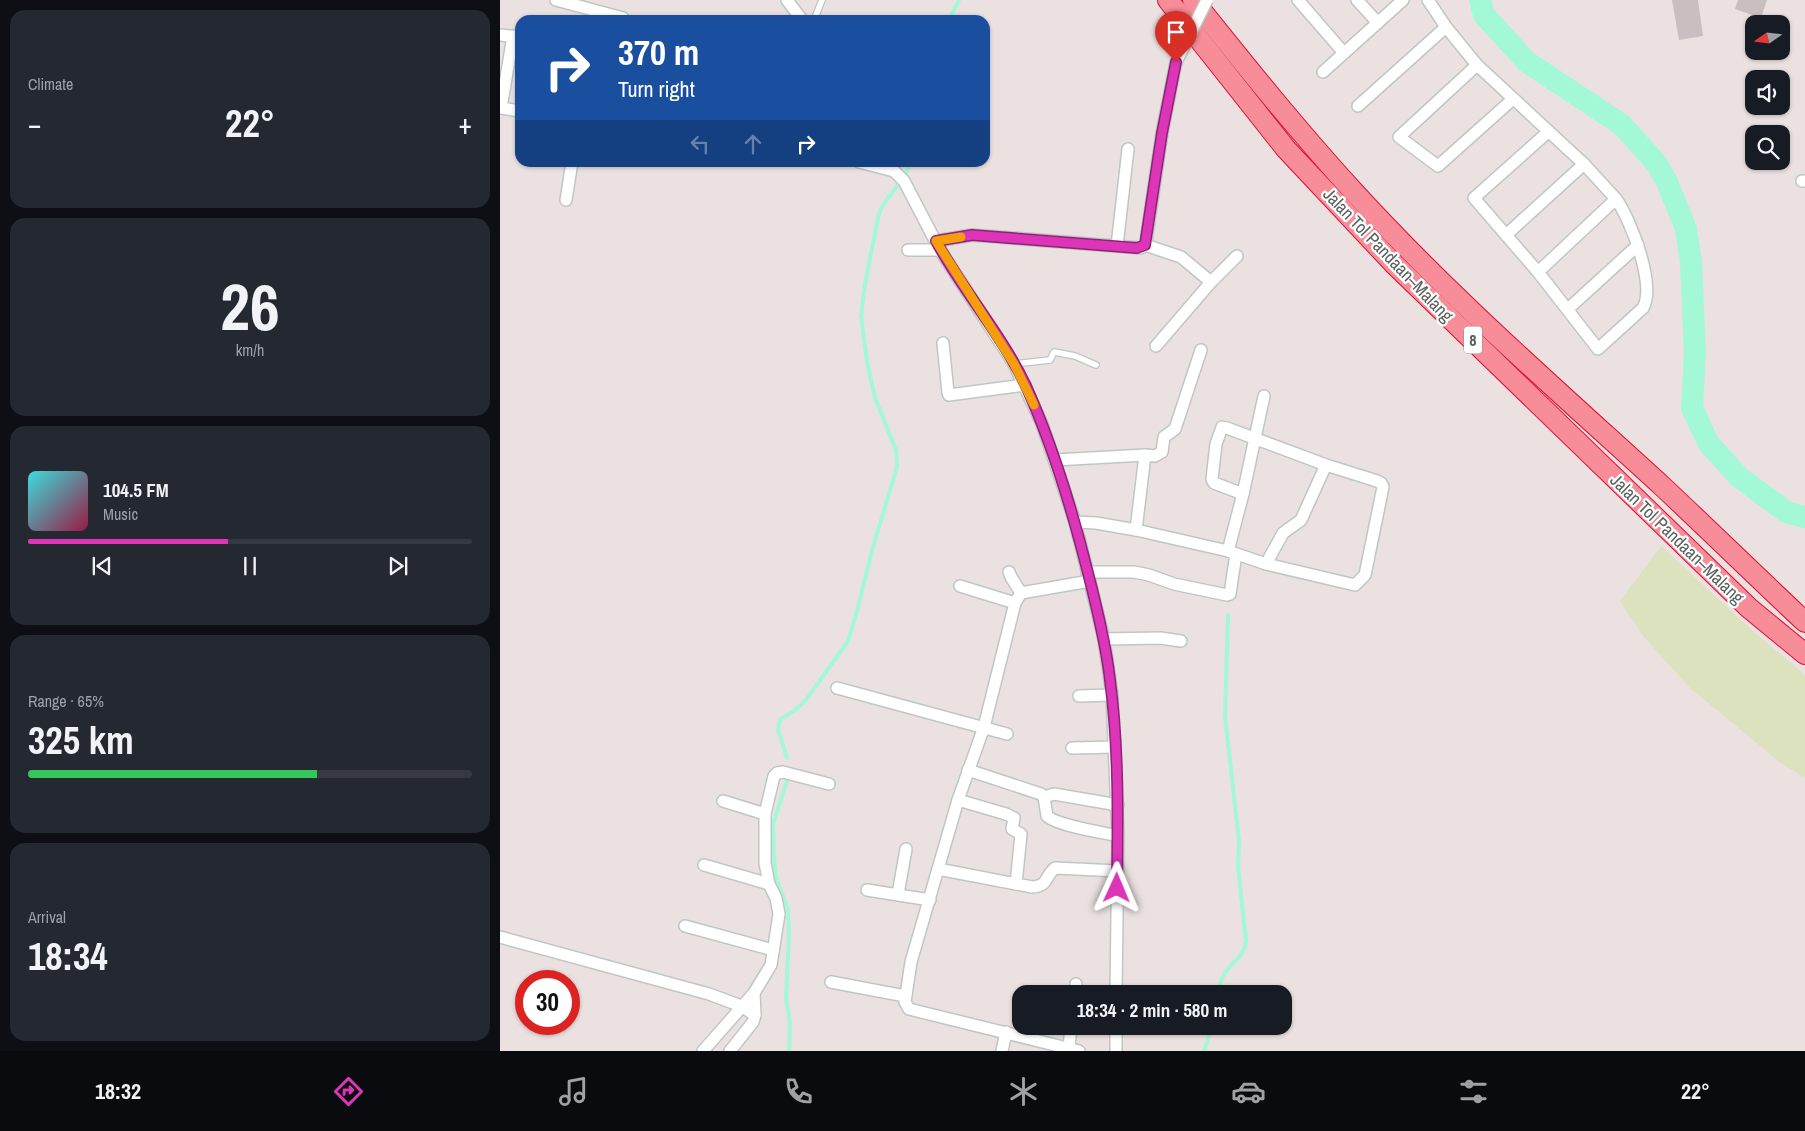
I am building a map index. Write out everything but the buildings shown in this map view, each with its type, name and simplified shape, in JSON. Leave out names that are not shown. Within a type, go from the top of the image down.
[{"type":"highway","name":"Jalan Tol Pandaan–Malang","points":[[1168,0],[1286,149],[1394,264],[1742,601],[1805,654]]},
{"type":"highway","name":"Jalan Tol Pandaan–Malang","points":[[1193,0],[1354,193],[1512,350],[1664,488],[1805,622]]},
{"type":"street","points":[[556,0],[612,15]]},
{"type":"street","points":[[787,0],[798,15]]},
{"type":"street","points":[[1145,245],[1162,133],[1176,62],[1207,0]]},
{"type":"street","points":[[1298,0],[1344,53]]},
{"type":"street","points":[[1357,0],[1378,24]]},
{"type":"street","points":[[1323,72],[1403,0]]},
{"type":"street","points":[[1428,0],[1446,27],[1478,65],[1584,164],[1624,210],[1642,260],[1646,302],[1598,349],[1538,272],[1474,198],[1548,132]]},
{"type":"street","points":[[1358,106],[1446,27]]},
{"type":"street","points":[[500,34],[515,37]]},
{"type":"street","points":[[515,59],[503,72],[500,108],[515,110]]},
{"type":"street","points":[[1478,65],[1399,137],[1438,166],[1513,99]]},
{"type":"street","points":[[1117,246],[1128,149]]},
{"type":"street","points":[[1506,234],[1584,164]]},
{"type":"street","points":[[566,200],[571,167]]},
{"type":"street","points":[[878,167],[897,172],[938,246],[1019,363],[1025,385],[1055,460],[1075,522],[1104,639],[1112,695],[1118,805],[1116,985]]},
{"type":"street","points":[[1538,272],[1616,200]]},
{"type":"street","points":[[908,250],[938,246],[972,235],[1137,248],[1145,245],[1181,258],[1211,282]]},
{"type":"street","points":[[1568,309],[1638,245]]},
{"type":"street","points":[[1156,346],[1211,282],[1237,256]]},
{"type":"street","points":[[943,343],[949,395],[1025,385]]},
{"type":"street","points":[[1055,460],[1155,456],[1162,452],[1164,437],[1175,429],[1201,350]]},
{"type":"street","points":[[960,586],[1018,598],[1089,576],[1134,572],[1174,584],[1227,595],[1230,594],[1233,556],[1243,494],[1264,396]]},
{"type":"street","points":[[1075,522],[1096,523],[1136,530],[1354,585],[1364,575],[1381,502],[1383,485],[1377,481],[1326,465],[1222,427],[1216,444],[1212,473],[1214,483],[1243,494]]},
{"type":"street","points":[[1136,530],[1144,455]]},
{"type":"street","points":[[1266,564],[1283,533],[1301,520],[1326,465]]},
{"type":"street","points":[[1009,572],[1018,598],[984,727],[958,800],[911,962],[905,996],[906,1005],[909,1009],[1074,1050],[1072,1035]]},
{"type":"street","points":[[1104,639],[1160,638],[1182,641]]},
{"type":"street","points":[[837,688],[1007,734]]},
{"type":"street","points":[[1079,696],[1112,695]]},
{"type":"street","points":[[1072,748],[1115,747]]},
{"type":"street","points":[[968,770],[1041,794],[1044,797],[1047,816],[1050,819],[1118,836]]},
{"type":"street","points":[[703,1051],[754,992],[771,965],[780,914],[776,898],[768,884],[765,863],[765,814],[772,780],[777,774],[783,772],[829,784]]},
{"type":"street","points":[[1044,797],[1054,794],[1118,805]]},
{"type":"street","points":[[958,800],[1014,818],[1012,829],[1021,834],[1016,884]]},
{"type":"street","points":[[723,801],[765,814]]},
{"type":"street","points":[[898,894],[906,849]]},
{"type":"street","points":[[704,865],[768,884]]},
{"type":"street","points":[[938,869],[1032,887],[1044,884],[1051,871],[1055,868],[1118,871]]},
{"type":"street","points":[[867,890],[930,900]]},
{"type":"street","points":[[684,926],[773,950]]},
{"type":"street","points":[[500,937],[709,994],[741,1006],[755,1015]]},
{"type":"street","points":[[831,982],[905,996]]},
{"type":"street","points":[[730,1051],[753,1022],[755,1015],[754,992]]},
{"type":"street","points":[[1002,1051],[1006,1032]]},
{"type":"street","points":[[1116,1035],[1116,1051]]},
{"type":"lane","points":[[816,15],[822,0]]},
{"type":"lane","points":[[1019,363],[1050,360],[1054,352],[1075,356],[1096,365]]},
{"type":"green space","points":[[1661,546],[1755,633],[1805,675],[1805,778],[1781,763],[1690,688],[1644,637],[1620,601]]},
{"type":"waterway","points":[[952,15],[959,0]]},
{"type":"waterway","points":[[1480,0],[1484,15],[1527,62],[1622,125],[1657,164],[1667,182],[1686,229],[1691,262],[1695,352],[1692,408],[1709,444],[1739,477],[1786,512],[1805,517]]},
{"type":"waterway","points":[[787,758],[778,730],[779,723],[781,719],[806,700],[848,641],[897,467],[896,450],[875,398],[867,362],[861,316],[865,284],[879,213],[909,167]]},
{"type":"waterway","points":[[1220,985],[1224,974],[1241,955],[1246,941],[1238,867],[1239,841],[1225,716],[1228,615]]},
{"type":"waterway","points":[[787,781],[773,824],[776,877],[788,910],[789,934],[786,998],[790,1023],[789,1051]]},
{"type":"waterway","points":[[1204,1051],[1209,1035]]},
{"type":"slow traffic","points":[[961,237],[936,241],[1014,364],[1034,405]]},
{"type":"route","points":[[1117,888],[1118,805],[1112,695],[1104,639],[1075,522],[1042,424],[1025,385],[1014,364],[936,241],[972,235],[1141,248],[1145,245],[1146,241],[1162,133],[1176,62]]}]
